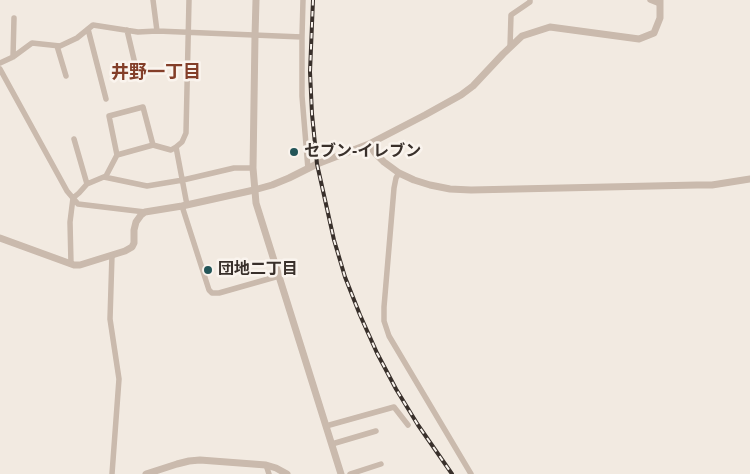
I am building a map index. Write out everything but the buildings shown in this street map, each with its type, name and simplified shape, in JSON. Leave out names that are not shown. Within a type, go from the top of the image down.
[{"type":"street","points":[[153,0],[157,31]]},
{"type":"street","points":[[117,155],[153,145],[171,150],[182,142],[186,133],[189,0]]},
{"type":"street","points":[[256,0],[254,168],[256,202],[341,474]]},
{"type":"street","points":[[303,0],[302,96],[308,169]]},
{"type":"street","points":[[510,47],[511,15],[530,2],[530,0]]},
{"type":"street","points":[[0,69],[67,191],[78,204],[145,212],[254,190],[289,178],[317,164],[368,144],[416,120],[474,86],[522,36],[550,27],[639,39],[654,33],[660,18],[660,2],[650,0]]},
{"type":"street","points":[[12,57],[14,18]]},
{"type":"street","points":[[0,63],[32,43],[60,46],[77,38],[92,26],[138,32],[157,31],[302,37]]},
{"type":"street","points":[[88,29],[106,99]]},
{"type":"street","points":[[127,30],[136,68]]},
{"type":"street","points":[[57,46],[66,76]]},
{"type":"street","points":[[71,264],[70,222],[73,198],[87,184],[106,176],[117,155],[109,116],[143,107],[153,145]]},
{"type":"street","points":[[74,138],[87,184]]},
{"type":"street","points":[[368,144],[384,162],[399,173],[414,180],[450,190],[697,186],[750,179]]},
{"type":"street","points":[[176,147],[183,180],[185,205],[209,290],[212,293],[219,293],[279,276]]},
{"type":"street","points":[[104,177],[147,186],[234,168],[254,168]]},
{"type":"street","points":[[399,173],[394,188],[384,321],[389,336],[471,474]]},
{"type":"street","points":[[0,238],[71,264],[80,265],[132,247],[136,222],[145,212]]},
{"type":"street","points":[[112,255],[110,319],[119,379],[112,474]]},
{"type":"street","points":[[326,426],[394,407],[408,425]]},
{"type":"street","points":[[332,444],[376,431]]},
{"type":"street","points":[[146,474],[177,464],[200,460],[266,465],[287,474]]},
{"type":"street","points":[[350,474],[381,464]]},
{"type":"street","points":[[266,465],[269,474]]},
{"type":"railway","points":[[313,0],[310,72],[312,114],[317,164],[334,240],[345,277],[377,353],[418,425],[452,474]]},
{"type":"place","name":"セブン-イレブン","points":[[294,152]]},
{"type":"place","name":"団地二丁目","points":[[208,270]]},
{"type":"district","name":"井野一丁目","points":[[156,73]]}]
